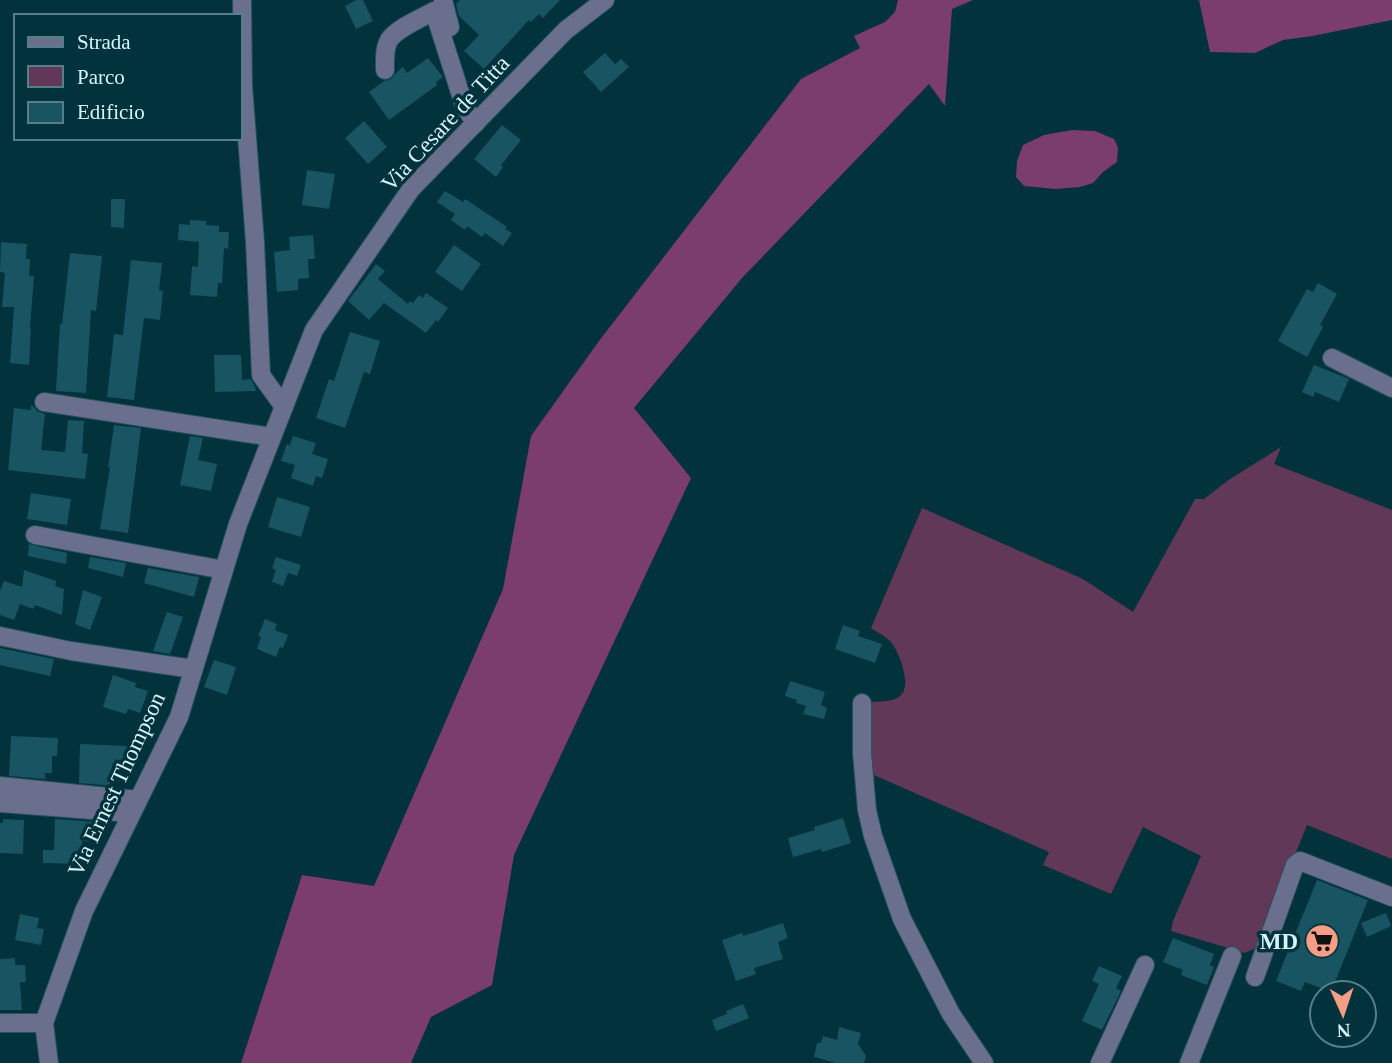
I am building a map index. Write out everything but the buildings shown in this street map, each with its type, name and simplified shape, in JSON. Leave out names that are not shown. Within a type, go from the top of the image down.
[{"type":"street","points":[[242,0],[243,85],[255,242],[261,375],[284,407]]},
{"type":"street","points":[[443,0],[470,94],[480,119]]},
{"type":"street","name":"Via Cesare de Titta","points":[[284,407],[314,330],[411,189],[566,30],[597,2]]},
{"type":"street","points":[[385,70],[386,50],[390,40],[413,22],[434,11],[465,108],[480,119]]},
{"type":"street","points":[[1332,358],[1392,388]]},
{"type":"street","points":[[44,402],[272,437]]},
{"type":"street","name":"Via Ernest Thompson","points":[[49,1063],[44,1023],[84,911],[179,717],[238,524],[284,407]]},
{"type":"street","points":[[35,535],[224,570]]},
{"type":"street","points":[[0,636],[193,669]]},
{"type":"street","points":[[862,703],[862,753],[867,810],[873,836],[902,919],[951,1014],[984,1063]]},
{"type":"street","points":[[0,786],[134,807]]},
{"type":"street","points":[[0,803],[134,807]]},
{"type":"street","points":[[1255,976],[1295,865],[1300,861],[1392,897]]},
{"type":"street","points":[[1189,1063],[1232,956]]},
{"type":"street","points":[[1100,1063],[1145,965]]},
{"type":"street","points":[[0,1023],[44,1023]]},
{"type":"green space","points":[[1281,447],[1274,464],[1392,510],[1392,859],[1307,825],[1258,947],[1245,953],[1171,931],[1201,856],[1143,827],[1111,894],[1043,865],[1049,852],[867,772],[869,702],[899,697],[905,683],[903,667],[893,645],[871,628],[922,508],[1083,579],[1133,612],[1195,499],[1204,499]]},
{"type":"shaded area","points":[[898,0],[973,0],[952,9],[945,106],[929,84],[742,278],[634,408],[691,478],[514,855],[492,985],[431,1017],[411,1063],[241,1063],[302,875],[374,886],[503,589],[531,436],[599,341],[801,79],[860,48],[854,36],[885,22],[895,12]]},
{"type":"shaded area","points":[[1199,0],[1392,0],[1392,20],[1283,40],[1255,53],[1210,52]]},
{"type":"shaded area","points":[[1072,130],[1095,131],[1114,139],[1118,148],[1117,162],[1093,183],[1080,187],[1055,189],[1024,186],[1016,177],[1017,161],[1023,145],[1044,135]]},
{"type":"place","name":"MD","points":[[1322,941]]}]
